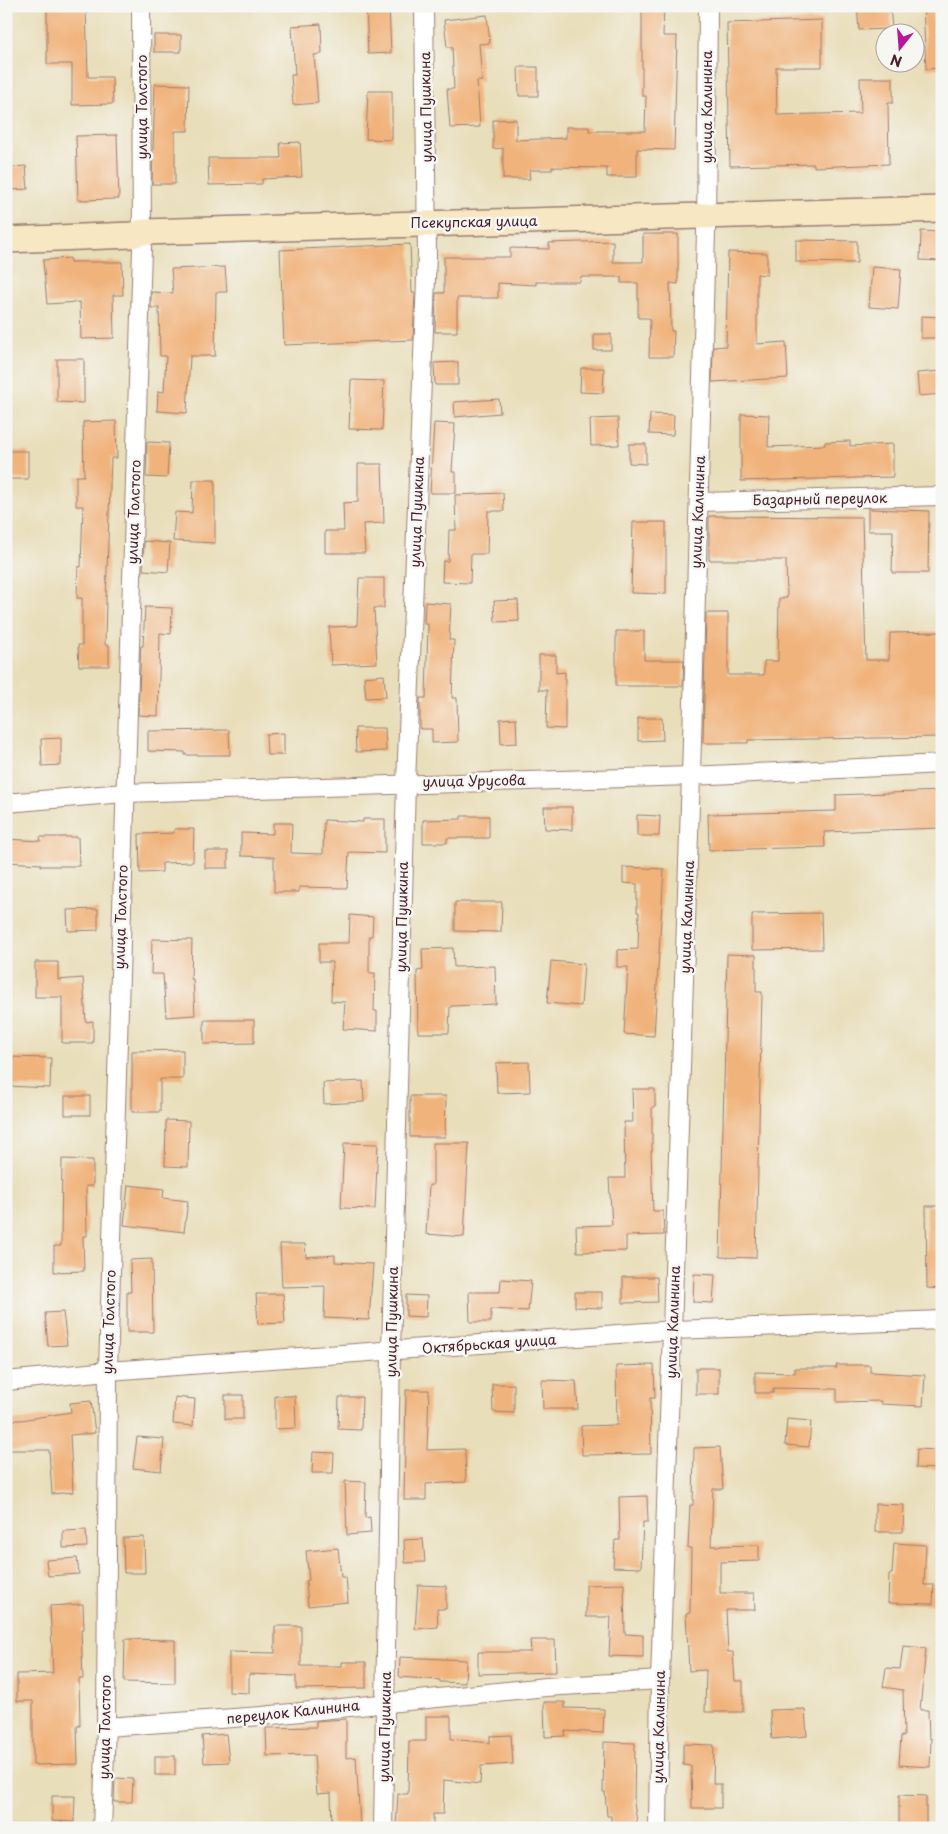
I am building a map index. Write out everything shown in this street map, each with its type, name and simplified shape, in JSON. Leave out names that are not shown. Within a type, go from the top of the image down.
[{"type":"street","name":"улица Толстого","points":[[102,1828],[106,1727],[108,1371],[124,793],[143,232],[141,6]]},
{"type":"street","name":"улица Пушкина","points":[[383,1828],[391,1352],[406,783],[427,223],[424,6]]},
{"type":"street","name":"улица Калинина","points":[[658,1828],[660,1680],[699,502],[706,217],[708,6]]},
{"type":"street","name":"Псекупская улица","points":[[6,240],[132,235],[143,232],[942,209]]},
{"type":"street","name":"Базарный переулок","points":[[699,502],[942,496]]},
{"type":"street","name":"улица Урусова","points":[[6,803],[124,793],[406,783],[691,776],[942,764]]},
{"type":"street","name":"Октябрьская улица","points":[[6,1382],[108,1371],[391,1352],[673,1330],[942,1320]]},
{"type":"street","name":"переулок Калинина","points":[[106,1727],[262,1716],[546,1687],[660,1680]]},
{"type":"building","points":[[47,6],[86,6],[88,77],[112,77],[113,104],[72,105],[72,64],[47,64]]},
{"type":"building","points":[[366,6],[389,6],[391,53],[368,54]]},
{"type":"building","points":[[642,6],[664,6],[663,36],[677,36],[674,150],[637,149],[637,177],[607,177],[607,168],[552,167],[552,170],[529,170],[530,179],[503,179],[503,148],[493,149],[493,120],[516,119],[516,140],[566,138],[566,127],[589,127],[589,131],[645,131],[646,96],[642,96]]},
{"type":"building","points":[[857,6],[890,6],[891,22],[876,22],[876,29],[859,30]]},
{"type":"building","points":[[923,6],[942,6],[942,68],[926,69],[926,22],[924,22]]},
{"type":"building","points":[[487,15],[490,43],[479,44],[482,81],[477,81],[480,127],[450,128],[447,89],[454,89],[452,47],[447,47],[444,20]]},
{"type":"building","points":[[822,20],[822,67],[776,67],[777,115],[861,113],[860,78],[893,78],[893,103],[888,103],[889,164],[814,167],[814,164],[730,166],[727,23]]},
{"type":"building","points":[[321,24],[322,54],[314,55],[318,103],[293,105],[291,75],[295,75],[292,26]]},
{"type":"building","points":[[154,35],[181,35],[181,52],[154,52]]},
{"type":"building","points":[[518,67],[538,67],[538,96],[519,96]]},
{"type":"building","points":[[155,84],[189,85],[188,131],[175,131],[175,184],[152,184]]},
{"type":"building","points":[[368,91],[392,91],[392,140],[366,139]]},
{"type":"building","points":[[117,135],[119,199],[78,200],[76,136]]},
{"type":"building","points":[[300,142],[302,177],[262,179],[262,184],[209,185],[208,158],[281,158],[280,143]]},
{"type":"building","points":[[26,166],[28,189],[11,190],[10,167]]},
{"type":"building","points":[[921,231],[942,232],[942,261],[920,260]]},
{"type":"building","points":[[643,234],[678,234],[678,284],[670,283],[671,331],[674,331],[673,357],[649,357],[650,318],[638,318],[638,283],[621,283],[621,277],[580,277],[580,282],[536,282],[536,285],[498,283],[498,298],[457,298],[457,332],[435,332],[436,293],[444,293],[444,257],[510,257],[510,248],[549,249],[549,243],[613,241],[613,262],[643,262]]},
{"type":"building","points":[[796,240],[857,241],[857,263],[796,262]]},
{"type":"building","points":[[410,244],[412,293],[415,293],[413,340],[284,345],[280,250]]},
{"type":"building","points":[[728,252],[767,253],[767,275],[757,274],[757,344],[786,342],[788,378],[712,382],[713,347],[726,346]]},
{"type":"building","points":[[70,258],[70,262],[122,262],[123,295],[113,295],[114,338],[81,339],[80,302],[47,304],[43,260]]},
{"type":"building","points":[[225,267],[227,292],[216,292],[215,356],[190,356],[187,413],[157,411],[158,391],[164,392],[166,356],[160,356],[159,308],[151,308],[151,292],[173,293],[171,269]]},
{"type":"building","points":[[872,267],[901,269],[898,309],[869,307]]},
{"type":"building","points":[[921,316],[942,317],[942,338],[921,338]]},
{"type":"building","points":[[594,334],[611,334],[611,350],[594,350]]},
{"type":"building","points":[[57,359],[84,359],[84,403],[57,402]]},
{"type":"building","points":[[458,362],[458,385],[435,385],[434,363]]},
{"type":"building","points":[[581,368],[604,368],[603,393],[580,392]]},
{"type":"building","points":[[942,371],[942,394],[919,396],[917,373]]},
{"type":"building","points":[[351,380],[384,381],[382,430],[349,429]]},
{"type":"building","points":[[499,399],[500,413],[455,417],[454,402]]},
{"type":"building","points":[[650,414],[674,415],[673,435],[649,434]]},
{"type":"building","points":[[741,414],[769,415],[768,447],[825,445],[825,442],[850,441],[850,446],[893,444],[893,477],[741,481]]},
{"type":"building","points":[[618,418],[619,445],[591,446],[590,419]]},
{"type":"building","points":[[116,421],[117,458],[111,458],[106,598],[105,645],[109,645],[109,666],[79,666],[78,645],[82,645],[82,598],[77,598],[78,567],[81,567],[83,506],[76,506],[76,476],[84,476],[83,422]]},
{"type":"building","points":[[434,423],[455,424],[452,472],[456,472],[456,493],[430,493]]},
{"type":"building","points":[[147,442],[169,443],[167,478],[146,477]]},
{"type":"building","points":[[629,444],[646,444],[646,464],[629,463]]},
{"type":"building","points":[[6,451],[28,451],[28,479],[6,479]]},
{"type":"building","points":[[358,464],[382,464],[384,523],[363,524],[365,553],[325,553],[325,531],[344,531],[343,503],[358,502]]},
{"type":"building","points":[[193,480],[215,480],[215,543],[173,541],[175,512],[192,513]]},
{"type":"building","points":[[503,493],[504,511],[488,511],[487,554],[471,554],[470,583],[442,582],[443,561],[448,561],[449,530],[456,530],[455,495]]},
{"type":"building","points":[[868,509],[929,511],[928,573],[892,573],[893,531],[868,531]]},
{"type":"building","points":[[709,516],[862,517],[866,660],[889,660],[890,633],[942,632],[942,737],[748,740],[748,743],[703,743],[706,613],[728,613],[728,675],[764,675],[764,661],[778,661],[779,598],[787,598],[786,560],[709,560]]},
{"type":"building","points":[[633,522],[666,522],[666,594],[631,593]]},
{"type":"building","points":[[144,541],[170,543],[168,572],[143,570]]},
{"type":"building","points":[[359,578],[384,578],[384,608],[374,608],[377,663],[331,665],[329,627],[357,626]]},
{"type":"building","points":[[518,600],[519,621],[495,622],[494,601]]},
{"type":"building","points":[[425,602],[451,604],[449,640],[454,640],[452,698],[457,698],[458,742],[432,743],[432,729],[420,729],[420,698],[426,698],[428,624],[424,624]]},
{"type":"building","points":[[145,607],[172,608],[171,634],[160,633],[158,716],[138,715]]},
{"type":"building","points":[[616,631],[644,631],[644,660],[684,660],[683,686],[616,686]]},
{"type":"building","points":[[539,655],[556,655],[556,673],[565,672],[565,729],[546,728],[547,690],[539,690]]},
{"type":"building","points":[[384,675],[386,697],[366,698],[364,677]]},
{"type":"building","points":[[516,718],[517,743],[501,744],[500,719]]},
{"type":"building","points":[[638,718],[662,718],[663,740],[638,741]]},
{"type":"building","points":[[355,728],[385,728],[386,751],[356,752]]},
{"type":"building","points":[[229,730],[230,755],[185,755],[185,752],[148,751],[148,731]]},
{"type":"building","points":[[284,733],[284,755],[267,755],[266,734]]},
{"type":"building","points":[[61,738],[61,765],[42,766],[41,739]]},
{"type":"building","points":[[942,791],[942,828],[824,832],[825,847],[709,850],[708,814],[836,811],[836,795]]},
{"type":"building","points":[[544,807],[572,807],[572,830],[545,829]]},
{"type":"building","points":[[637,815],[660,816],[659,836],[637,836]]},
{"type":"building","points":[[461,816],[489,816],[489,838],[447,838],[447,843],[423,843],[423,820],[461,819]]},
{"type":"building","points":[[363,819],[385,819],[385,853],[349,852],[347,888],[299,887],[299,892],[274,892],[274,857],[241,856],[241,833],[273,834],[273,823],[292,823],[291,853],[323,854],[324,820],[363,822]]},
{"type":"building","points":[[174,829],[194,829],[193,862],[162,863],[162,872],[140,873],[139,834],[174,833]]},
{"type":"building","points":[[40,837],[78,837],[79,866],[41,866],[41,864],[6,862],[6,839],[41,841]]},
{"type":"building","points":[[205,851],[228,851],[228,868],[205,868]]},
{"type":"building","points":[[623,867],[664,869],[654,1036],[624,1034],[628,967],[617,967],[617,950],[638,949],[639,912],[637,912],[637,884],[623,883]]},
{"type":"building","points":[[455,902],[502,902],[501,932],[455,931]]},
{"type":"building","points":[[98,909],[98,930],[68,931],[67,910]]},
{"type":"building","points":[[821,913],[822,949],[752,950],[752,914]]},
{"type":"building","points":[[350,915],[373,917],[372,936],[369,936],[369,973],[375,973],[374,1011],[377,1011],[377,1031],[343,1029],[345,1002],[331,1001],[332,962],[319,962],[319,943],[349,943]]},
{"type":"building","points":[[152,939],[192,940],[191,979],[193,979],[195,1015],[166,1017],[163,974],[151,974]]},
{"type":"building","points":[[453,948],[454,967],[495,966],[496,1004],[452,1006],[450,1007],[449,1033],[418,1033],[417,971],[423,970],[422,949]]},
{"type":"building","points":[[727,954],[756,955],[756,992],[762,992],[756,1258],[720,1257]]},
{"type":"building","points":[[551,961],[584,964],[581,1006],[547,1003]]},
{"type":"building","points":[[35,962],[58,962],[58,980],[83,978],[86,1022],[93,1021],[93,1043],[62,1043],[62,997],[35,997]]},
{"type":"building","points":[[204,1020],[254,1020],[254,1043],[204,1044]]},
{"type":"building","points":[[183,1050],[183,1079],[160,1079],[160,1112],[132,1112],[132,1051]]},
{"type":"building","points":[[6,1057],[51,1058],[50,1088],[6,1086]]},
{"type":"building","points":[[529,1062],[530,1092],[497,1093],[496,1063]]},
{"type":"building","points":[[363,1081],[364,1102],[324,1104],[323,1083]]},
{"type":"building","points":[[632,1089],[655,1089],[655,1107],[652,1107],[651,1151],[653,1211],[663,1211],[664,1235],[626,1236],[626,1251],[577,1252],[576,1226],[612,1225],[609,1178],[625,1178],[624,1122],[633,1122]]},
{"type":"building","points":[[65,1096],[90,1096],[90,1115],[65,1115]]},
{"type":"building","points":[[410,1096],[446,1096],[445,1137],[410,1137]]},
{"type":"building","points":[[166,1120],[189,1121],[188,1167],[165,1166]]},
{"type":"building","points":[[344,1143],[378,1144],[375,1209],[341,1208]]},
{"type":"building","points":[[433,1143],[469,1143],[464,1237],[426,1234],[429,1185],[433,1185]]},
{"type":"building","points":[[62,1159],[93,1160],[93,1186],[86,1186],[87,1236],[83,1236],[84,1271],[54,1272],[54,1246],[61,1246]]},
{"type":"building","points":[[128,1185],[164,1189],[163,1198],[188,1201],[184,1232],[124,1225]]},
{"type":"building","points":[[926,1206],[942,1206],[942,1289],[927,1288]]},
{"type":"building","points":[[280,1244],[305,1244],[306,1257],[335,1255],[335,1262],[373,1264],[369,1320],[324,1318],[325,1286],[282,1287]]},
{"type":"building","points":[[152,1259],[153,1332],[127,1332],[127,1292],[131,1292],[130,1260]]},
{"type":"building","points":[[694,1274],[715,1275],[713,1303],[693,1302]]},
{"type":"building","points":[[623,1277],[657,1277],[658,1302],[623,1303]]},
{"type":"building","points":[[501,1279],[531,1281],[528,1311],[491,1309],[491,1322],[470,1322],[469,1292],[500,1292]]},
{"type":"building","points":[[575,1292],[602,1292],[602,1308],[575,1307]]},
{"type":"building","points":[[256,1294],[283,1294],[285,1323],[258,1324]]},
{"type":"building","points":[[406,1295],[427,1296],[426,1317],[406,1316]]},
{"type":"building","points":[[63,1312],[67,1345],[48,1346],[45,1313]]},
{"type":"building","points":[[654,1365],[655,1398],[650,1398],[651,1454],[582,1455],[581,1426],[617,1425],[616,1366]]},
{"type":"building","points":[[836,1365],[870,1365],[870,1372],[925,1375],[923,1406],[881,1404],[881,1401],[837,1402],[837,1389],[773,1388],[773,1393],[755,1393],[755,1372],[795,1373],[795,1368],[837,1368]]},
{"type":"building","points":[[696,1368],[719,1368],[719,1394],[696,1394]]},
{"type":"building","points":[[542,1380],[576,1381],[578,1409],[543,1409]]},
{"type":"building","points":[[492,1384],[514,1384],[514,1413],[493,1412]]},
{"type":"building","points":[[406,1390],[429,1390],[427,1450],[465,1449],[466,1482],[426,1484],[426,1500],[404,1500]]},
{"type":"building","points":[[225,1395],[243,1395],[243,1419],[225,1419]]},
{"type":"building","points":[[275,1396],[295,1396],[296,1428],[275,1429]]},
{"type":"building","points":[[175,1397],[195,1399],[193,1426],[173,1424]]},
{"type":"building","points":[[339,1397],[362,1397],[361,1430],[338,1429]]},
{"type":"building","points":[[91,1401],[95,1433],[70,1435],[73,1492],[52,1494],[49,1450],[6,1450],[6,1420],[21,1420],[71,1412],[70,1403]]},
{"type":"building","points":[[787,1419],[811,1421],[809,1447],[785,1445]]},
{"type":"building","points":[[137,1437],[164,1439],[161,1471],[133,1468]]},
{"type":"building","points":[[720,1447],[723,1489],[713,1489],[711,1546],[759,1545],[759,1561],[720,1562],[720,1593],[754,1593],[755,1610],[726,1610],[728,1652],[733,1652],[735,1681],[743,1681],[743,1712],[705,1712],[706,1670],[689,1671],[686,1614],[690,1613],[691,1548],[688,1548],[690,1505],[693,1505],[694,1448]]},
{"type":"building","points":[[917,1449],[939,1450],[938,1469],[916,1468]]},
{"type":"building","points":[[313,1452],[334,1453],[333,1473],[312,1473]]},
{"type":"building","points":[[345,1481],[366,1482],[365,1518],[370,1517],[371,1533],[347,1535]]},
{"type":"building","points":[[647,1496],[648,1522],[643,1522],[641,1568],[613,1567],[615,1540],[620,1540],[619,1497]]},
{"type":"building","points":[[875,1504],[904,1505],[903,1532],[875,1532]]},
{"type":"building","points":[[86,1530],[87,1547],[63,1548],[63,1531]]},
{"type":"building","points":[[144,1537],[145,1573],[124,1573],[123,1538]]},
{"type":"building","points":[[423,1539],[425,1562],[405,1563],[404,1540]]},
{"type":"building","points":[[894,1543],[926,1545],[924,1585],[934,1585],[933,1604],[888,1603],[889,1574],[892,1574]]},
{"type":"building","points":[[338,1548],[341,1577],[346,1577],[348,1602],[308,1606],[306,1581],[309,1580],[306,1551]]},
{"type":"building","points":[[77,1558],[79,1574],[48,1576],[46,1560]]},
{"type":"building","points":[[624,1584],[625,1634],[643,1635],[643,1657],[609,1656],[611,1617],[586,1617],[586,1585]]},
{"type":"building","points":[[418,1585],[446,1586],[446,1609],[437,1609],[438,1627],[415,1629]]},
{"type":"building","points":[[83,1604],[84,1629],[81,1629],[83,1679],[79,1679],[80,1726],[77,1726],[78,1764],[33,1765],[33,1701],[17,1701],[17,1674],[53,1673],[50,1606]]},
{"type":"building","points":[[275,1626],[301,1626],[301,1666],[342,1666],[342,1662],[366,1662],[366,1688],[296,1689],[296,1676],[249,1674],[249,1693],[229,1692],[229,1652],[275,1653]]},
{"type":"building","points":[[125,1639],[175,1640],[175,1683],[124,1682]]},
{"type":"building","points":[[530,1640],[555,1640],[556,1672],[478,1674],[478,1652],[531,1652]]},
{"type":"building","points":[[903,1646],[926,1648],[920,1710],[928,1710],[929,1738],[931,1738],[930,1767],[899,1765],[901,1736],[904,1737],[903,1690],[883,1687],[886,1668],[900,1669]]},
{"type":"building","points":[[400,1657],[466,1660],[465,1683],[399,1677]]},
{"type":"building","points":[[544,1702],[565,1702],[565,1708],[604,1709],[603,1733],[565,1731],[565,1736],[545,1737]]},
{"type":"building","points":[[805,1709],[807,1736],[772,1739],[770,1710]]},
{"type":"building","points":[[426,1716],[451,1716],[451,1739],[490,1743],[490,1736],[511,1735],[513,1764],[481,1766],[480,1784],[444,1780],[443,1814],[433,1814],[433,1828],[396,1828],[398,1794],[408,1794],[409,1741],[426,1741]]},
{"type":"building","points":[[346,1719],[346,1758],[356,1757],[360,1824],[332,1825],[331,1793],[317,1794],[314,1755],[267,1756],[266,1728],[316,1727],[316,1721]]},
{"type":"building","points":[[226,1734],[229,1762],[204,1763],[202,1736]]},
{"type":"building","points":[[604,1742],[635,1743],[634,1803],[638,1828],[611,1828],[611,1816],[607,1816],[605,1792],[603,1792]]},
{"type":"building","points":[[683,1744],[714,1745],[713,1784],[721,1784],[721,1808],[692,1808],[691,1766],[683,1765]]},
{"type":"building","points":[[155,1756],[175,1756],[175,1775],[155,1775]]},
{"type":"building","points":[[115,1778],[133,1779],[132,1802],[114,1802]]},
{"type":"building","points":[[899,1795],[926,1796],[926,1828],[899,1828]]},
{"type":"building","points":[[52,1796],[75,1796],[74,1822],[52,1821]]}]
